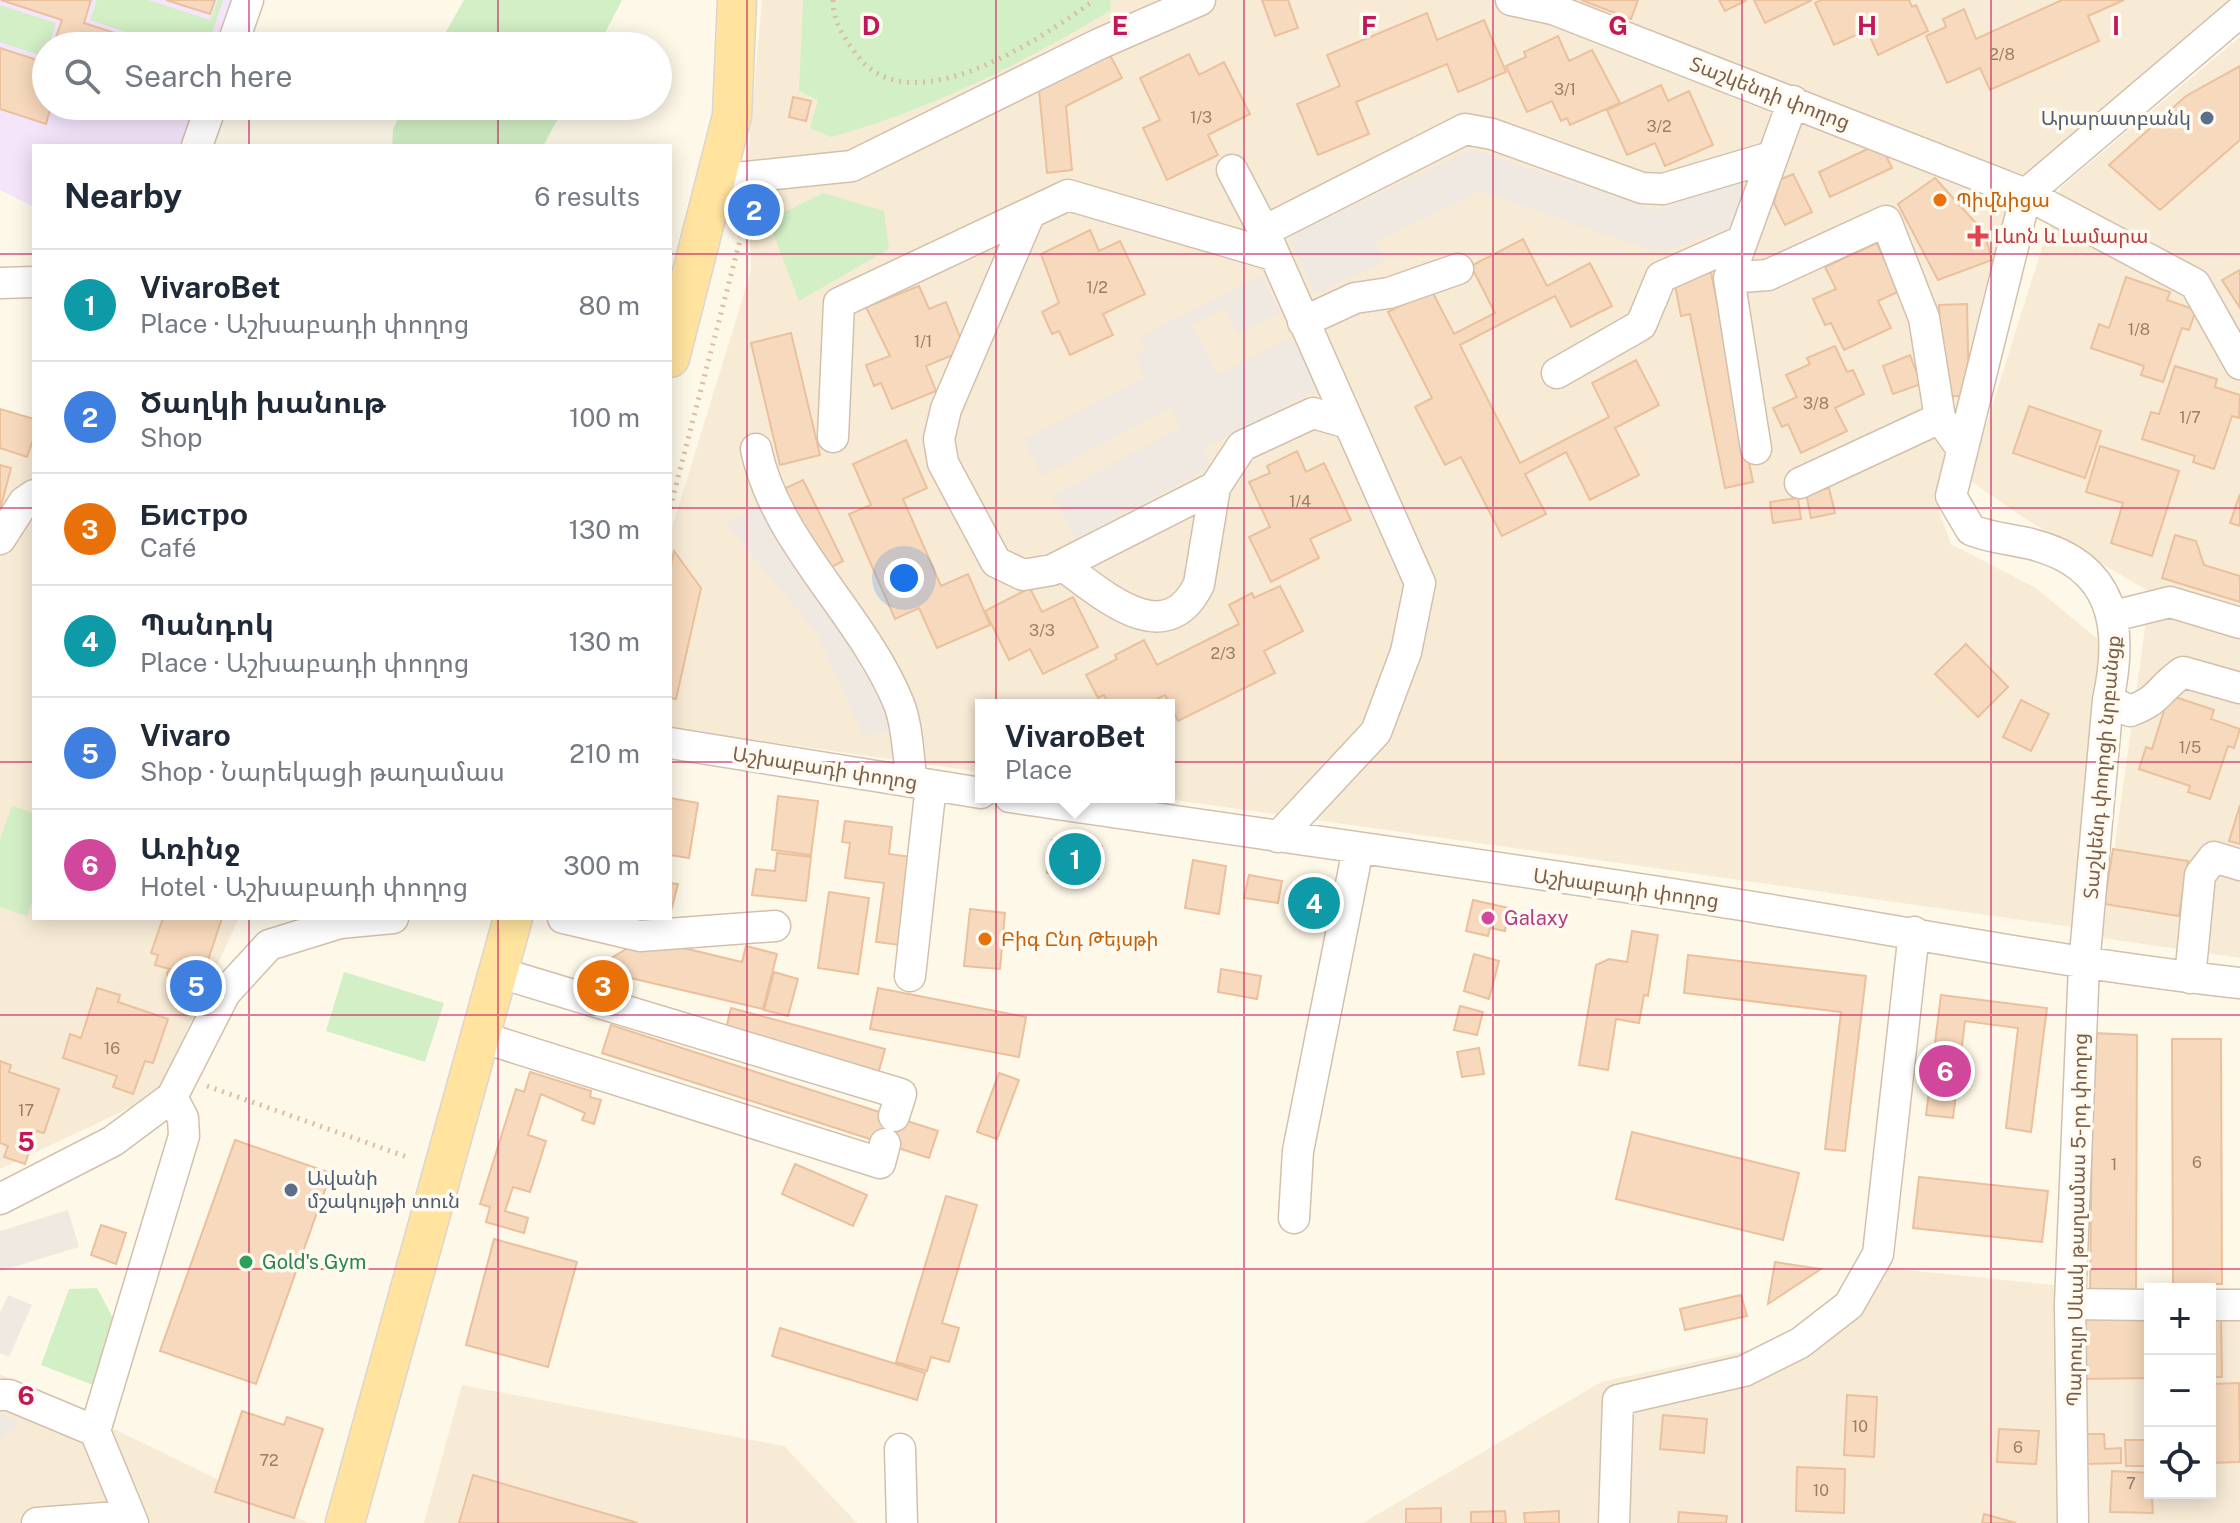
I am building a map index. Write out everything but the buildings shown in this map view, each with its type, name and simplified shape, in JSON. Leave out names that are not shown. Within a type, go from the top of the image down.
[{"type":"main road","points":[[672,350],[732,116],[737,0]]},
{"type":"main road","points":[[345,1523],[512,920]]},
{"type":"street","points":[[237,32],[248,0]]},
{"type":"street","points":[[717,180],[852,166],[1099,44],[1200,0]]},
{"type":"street","name":"Տաշկենդի փողոց","points":[[1511,0],[1554,5],[2026,194],[2195,284],[2240,364]]},
{"type":"street","points":[[2026,194],[2234,8]]},
{"type":"street","points":[[1756,449],[1729,278],[1793,101]]},
{"type":"street","points":[[198,144],[206,120]]},
{"type":"street","points":[[833,437],[839,303],[1068,195],[1268,243],[1465,129],[1492,134],[1642,188],[1663,189],[1771,157]]},
{"type":"street","points":[[1232,170],[1268,243],[1420,583],[1406,652],[1376,732],[1278,837]]},
{"type":"street","name":"Տաշկենդ փողոցի նրբանցք","points":[[2026,194],[1951,496],[1971,530],[1992,538],[2033,544],[2067,559],[2091,579],[2114,616],[2114,673],[2108,700],[2084,965]]},
{"type":"street","points":[[1029,215],[946,409],[939,439],[943,463],[996,562],[1023,575],[1062,565],[1215,487]]},
{"type":"street","points":[[1729,278],[1768,275],[1886,221],[1924,318],[1940,418],[1962,449]]},
{"type":"street","points":[[1557,373],[1641,325],[1661,277],[1742,241]]},
{"type":"street","points":[[1303,322],[1355,298],[1389,293],[1458,269]]},
{"type":"street","points":[[0,283],[32,282]]},
{"type":"street","points":[[1062,565],[1134,614],[1151,618],[1166,615],[1192,598],[1199,584],[1215,487],[1242,446],[1313,413],[1348,423]]},
{"type":"street","points":[[1800,483],[1940,418]]},
{"type":"street","points":[[756,449],[762,480],[781,514],[845,609],[900,705],[922,784],[910,976]]},
{"type":"street","points":[[0,539],[24,502],[32,496]]},
{"type":"street","points":[[2114,616],[2170,602],[2240,623]]},
{"type":"street","points":[[2108,700],[2130,711],[2154,703],[2165,684],[2183,672],[2240,688]]},
{"type":"street","name":"Աշխաբադի փողոց","points":[[672,743],[975,792]]},
{"type":"street","name":"Աշխաբադի փողոց","points":[[1050,803],[1914,932],[2084,965],[2240,983]]},
{"type":"street","points":[[1294,1218],[1298,1151],[1358,849]]},
{"type":"street","points":[[2190,978],[2200,875],[2214,857],[2240,865]]},
{"type":"street","points":[[0,1199],[113,1141],[178,1087],[225,993],[269,945],[339,920]]},
{"type":"street","points":[[572,920],[640,936],[775,926]]},
{"type":"street","points":[[1614,1523],[1618,1400],[1744,1371],[1800,1343],[1849,1305],[1878,1254],[1914,932]]},
{"type":"street","name":"Պարույր Սևակ թաղամաս 5-րդ փողոց","points":[[2073,1523],[2070,1304],[2084,965]]},
{"type":"street","points":[[478,1036],[880,1163],[901,1094],[497,972]]},
{"type":"street","points":[[37,1523],[131,1520],[95,1431],[184,1136],[178,1087]]},
{"type":"street","points":[[2070,1304],[2144,1305]]},
{"type":"street","points":[[2216,1305],[2240,1305]]},
{"type":"street","points":[[0,1395],[9,1395],[95,1431]]},
{"type":"street","points":[[900,1449],[902,1523]]},
{"type":"path","points":[[833,0],[833,15],[866,67],[900,81],[958,77],[985,66],[1092,1]]},
{"type":"path","points":[[672,500],[744,225]]},
{"type":"path","points":[[178,1087],[410,1158]]},
{"type":"shaded area","points":[[0,0],[231,0],[220,32],[32,32],[32,120],[190,120],[182,144],[32,144],[32,206],[0,190]]},
{"type":"shaded area","points":[[762,0],[2240,0],[2212,15],[2008,200],[1934,497],[1951,544],[2036,588],[2099,640],[2078,928],[1175,800],[1175,699],[975,699],[975,771],[672,728],[672,528],[751,271],[747,166]]},
{"type":"shaded area","points":[[2240,37],[2240,958],[2102,938],[2150,592],[2024,518],[1969,480],[2061,187]]},
{"type":"shaded area","points":[[1472,149],[1655,210],[1739,179],[1748,201],[1732,227],[1660,253],[1481,191],[1375,242],[1384,261],[1315,294],[1289,237]]},
{"type":"shaded area","points":[[1261,275],[1281,312],[1237,334],[1224,308],[1192,325],[1218,375],[1291,337],[1318,389],[1203,449],[1212,467],[1075,539],[1052,496],[1181,428],[1171,408],[1042,475],[1024,440],[1145,377],[1135,356],[1145,350],[1139,338]]},
{"type":"shaded area","points":[[0,426],[32,443],[32,920],[238,920],[157,1095],[0,1169]]},
{"type":"shaded area","points":[[762,504],[874,676],[892,730],[863,736],[818,635],[726,524]]},
{"type":"shaded area","points":[[68,1210],[79,1247],[0,1271],[0,1231]]},
{"type":"shaded area","points":[[1877,1267],[2144,1294],[2144,1499],[2216,1499],[2216,1304],[2240,1307],[2240,1523],[1363,1523],[1601,1382],[1843,1330]]},
{"type":"shaded area","points":[[8,1295],[32,1305],[9,1357],[0,1353],[0,1313]]},
{"type":"shaded area","points":[[0,1374],[308,1523],[0,1523]]},
{"type":"shaded area","points":[[462,1385],[784,1446],[857,1523],[424,1523]]},
{"type":"shaded area","points":[[0,1412],[20,1423],[0,1442]]},
{"type":"green space","points":[[97,0],[148,0],[210,20],[218,0],[223,0],[213,32],[126,32],[90,20]]},
{"type":"green space","points":[[464,0],[622,0],[605,32],[446,32]]},
{"type":"green space","points":[[803,0],[1111,0],[1110,11],[1009,67],[903,114],[831,137],[810,128],[818,100],[799,91]]},
{"type":"green space","points":[[0,5],[56,23],[53,32],[32,32],[32,53],[0,42]]},
{"type":"green space","points":[[397,120],[557,120],[544,144],[392,144]]},
{"type":"green space","points":[[823,193],[884,211],[889,249],[799,301],[768,220]]},
{"type":"green space","points":[[12,806],[32,812],[32,902],[27,916],[0,907],[0,839]]},
{"type":"green space","points":[[344,972],[444,1003],[425,1062],[326,1031]]},
{"type":"green space","points":[[97,1288],[114,1320],[93,1385],[41,1365],[69,1289]]},
{"type":"place","name":"Արարատբանկ","points":[[2207,118]]},
{"type":"place","name":"Պիվնիցա","points":[[1940,200]]},
{"type":"place","name":"Ծաղկի խանութ","points":[[754,210]]},
{"type":"place","name":"Լևոն և Լամարա","points":[[1978,236]]},
{"type":"place","name":"VivaroBet","points":[[1075,859]]},
{"type":"place","name":"Պանդոկ","points":[[1314,903]]},
{"type":"place","name":"Galaxy","points":[[1488,918]]},
{"type":"place","name":"Բիգ Ընդ Թեյսթի","points":[[985,939]]},
{"type":"place","name":"Vivaro","points":[[196,986]]},
{"type":"place","name":"Бистро","points":[[603,986]]},
{"type":"place","name":"Առինջ","points":[[1945,1071]]},
{"type":"place","name":"Ավանի մշակույթի տուն","points":[[291,1190]]},
{"type":"place","name":"Gold's Gym","points":[[246,1262]]}]
